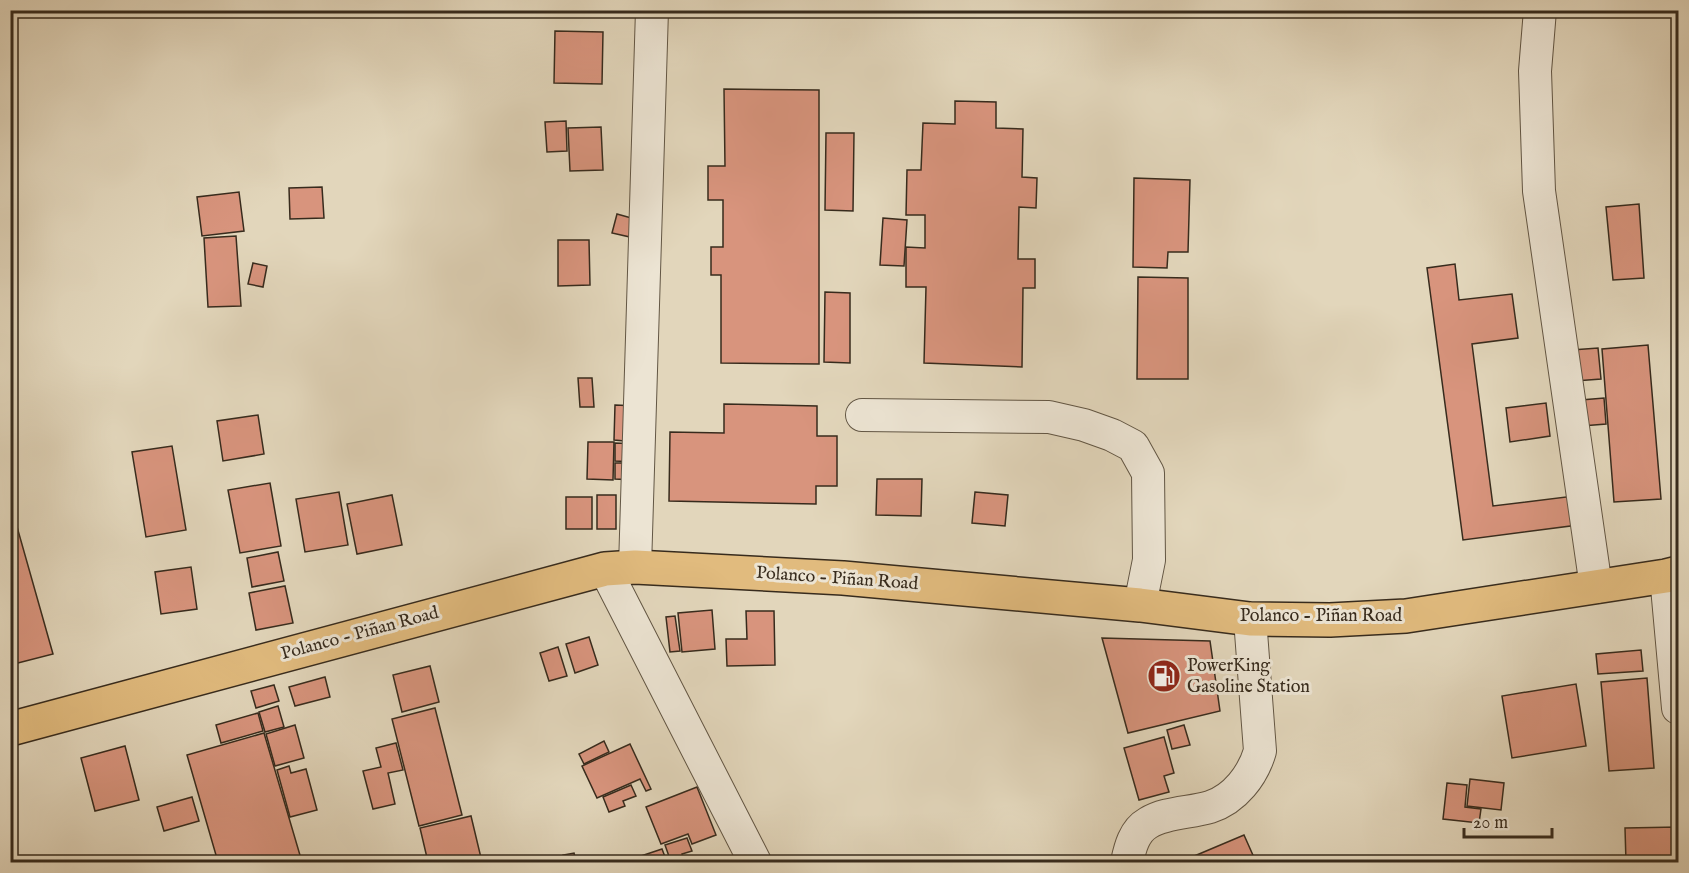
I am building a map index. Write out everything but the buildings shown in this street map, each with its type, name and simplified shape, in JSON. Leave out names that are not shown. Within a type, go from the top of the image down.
[{"type":"main road","name":"Polanco - Piñan Road","points":[[10,729],[620,568],[843,578],[1140,605],[1250,619],[1330,620],[1406,616],[1672,574]]},
{"type":"street","points":[[651,10],[620,568],[755,862]]},
{"type":"street","points":[[1540,10],[1535,71],[1539,191],[1596,587]]},
{"type":"street","points":[[862,415],[1049,417],[1084,425],[1112,435],[1133,446],[1148,473],[1149,560],[1140,605]]},
{"type":"street","points":[[1672,574],[1678,708]]},
{"type":"street","points":[[1127,862],[1132,842],[1146,824],[1172,814],[1211,807],[1227,799],[1256,767],[1260,751],[1250,619]]},
{"type":"place","name":"PowerKing Gasoline Station","points":[[1164,676]]}]
